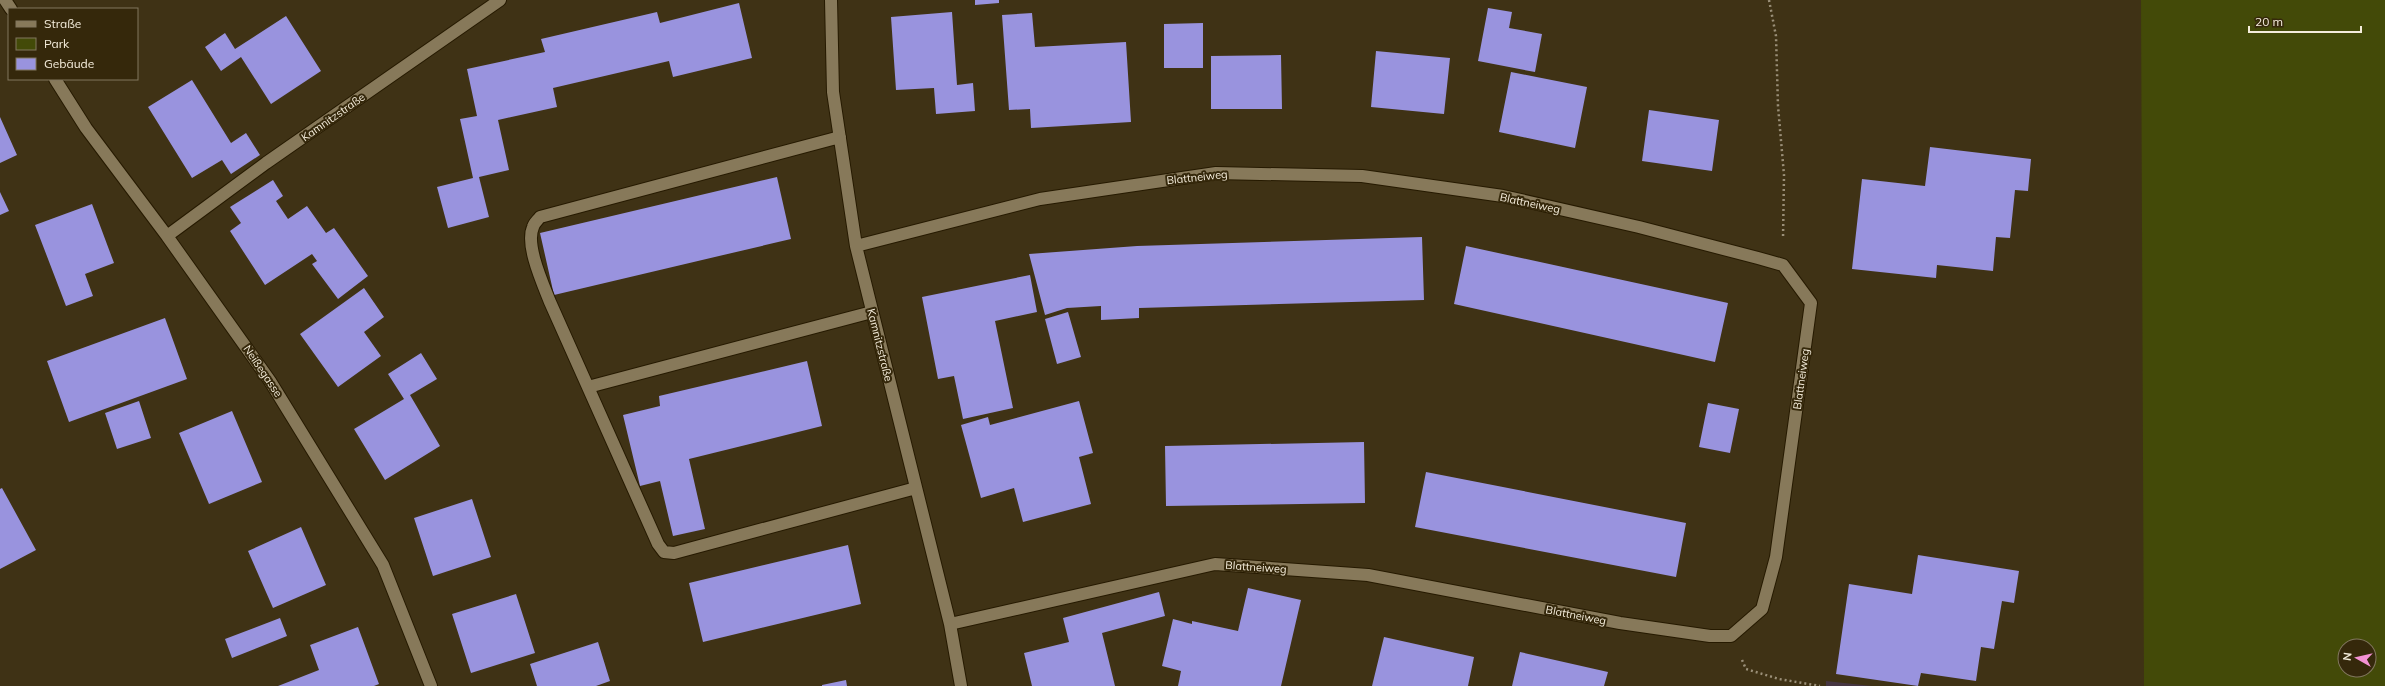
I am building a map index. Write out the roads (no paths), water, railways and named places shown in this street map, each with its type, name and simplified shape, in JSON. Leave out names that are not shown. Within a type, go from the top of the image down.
[{"type":"street","name":"Kamnitzstraße","points":[[167,236],[266,163],[500,0]]},
{"type":"street","name":"Kamnitzstraße","points":[[831,0],[833,92],[856,246],[950,624],[961,686]]},
{"type":"street","name":"Neißegasse","points":[[56,80],[86,128],[167,236],[270,381],[383,565],[431,686]]},
{"type":"street","points":[[840,137],[540,217],[533,226],[531,240],[540,277],[658,544],[664,552],[674,553],[916,488]]},
{"type":"street","name":"Blattneiweg","points":[[856,246],[1040,198],[1216,173],[1362,176],[1503,196],[1639,227],[1783,265],[1811,303],[1776,557],[1762,609],[1731,636],[1710,636],[1620,623],[1368,575],[1215,564],[950,624]]},
{"type":"street","points":[[588,387],[872,312]]}]
